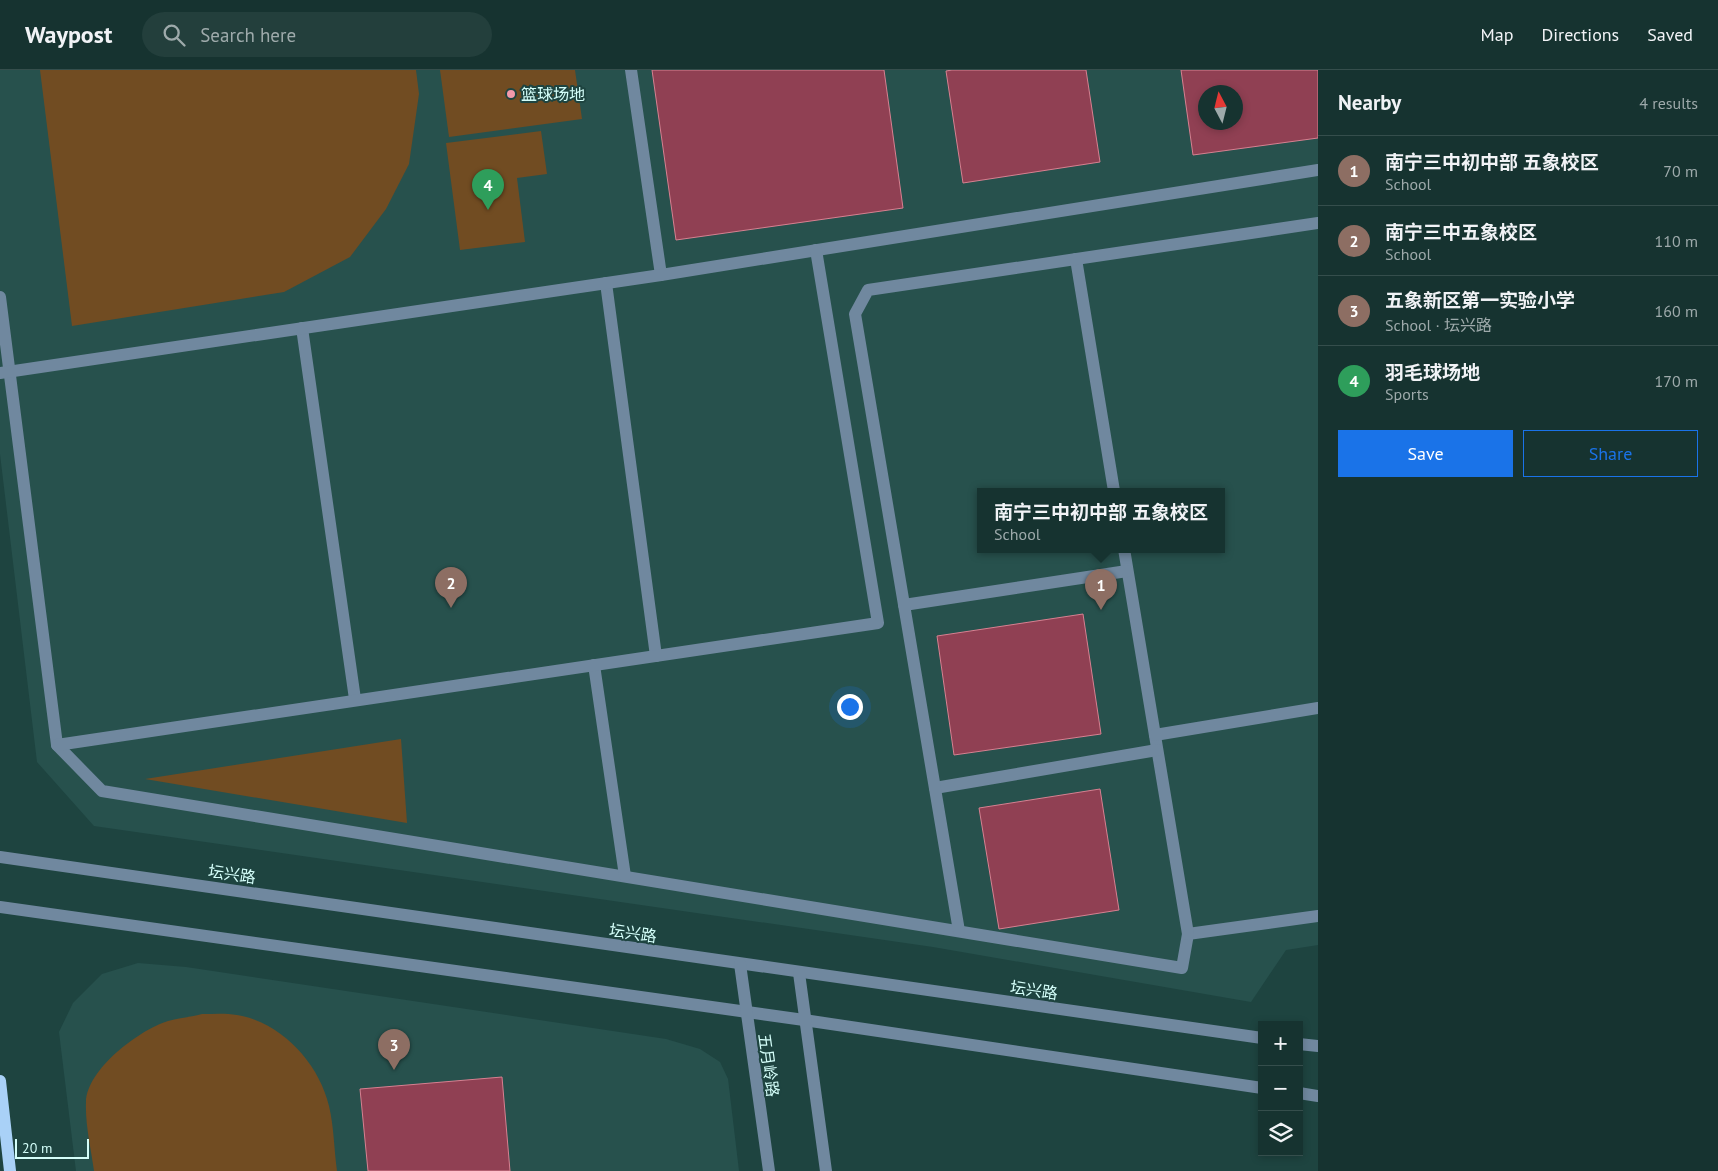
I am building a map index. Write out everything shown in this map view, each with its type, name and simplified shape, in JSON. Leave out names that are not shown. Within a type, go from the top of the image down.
[{"type":"main road","points":[[0,1080],[10,1171]]},
{"type":"street","points":[[631,70],[661,275]]},
{"type":"street","points":[[4,372],[661,275],[1318,170]]},
{"type":"street","points":[[959,931],[855,314],[868,290],[1318,223]]},
{"type":"street","points":[[57,745],[355,699],[878,623],[816,250]]},
{"type":"street","points":[[1076,259],[1114,488]]},
{"type":"street","points":[[606,283],[656,656]]},
{"type":"street","points":[[0,297],[4,372],[57,745],[102,791],[1182,968],[1188,934],[1125,553]]},
{"type":"street","points":[[302,328],[355,699]]},
{"type":"street","points":[[904,605],[1127,571]]},
{"type":"street","points":[[594,665],[625,876]]},
{"type":"street","points":[[1155,735],[1318,708]]},
{"type":"street","points":[[935,788],[1157,750]]},
{"type":"street","name":"坛兴路","points":[[0,857],[1258,1037]]},
{"type":"street","points":[[0,907],[804,1020],[1258,1087]]},
{"type":"street","points":[[1188,934],[1318,916]]},
{"type":"street","name":"五月岭路","points":[[740,964],[745,1013],[769,1171]]},
{"type":"street","points":[[799,973],[826,1171]]},
{"type":"street","points":[[1303,1044],[1318,1046]]},
{"type":"street","points":[[1303,1094],[1318,1096]]},
{"type":"shaded area","points":[[0,70],[1318,70],[1318,945],[1286,950],[1251,1002],[933,947],[94,826],[37,762],[0,454]]},
{"type":"shaded area","points":[[40,70],[416,70],[419,94],[409,164],[386,209],[350,257],[284,292],[72,326]]},
{"type":"shaded area","name":"篮球场地","points":[[440,70],[575,70],[582,119],[449,137]]},
{"type":"shaded area","points":[[541,131],[547,174],[517,178],[525,242],[460,250],[446,143]]},
{"type":"shaded area","points":[[401,739],[407,823],[145,779]]},
{"type":"shaded area","points":[[138,963],[186,967],[666,1039],[700,1049],[720,1062],[728,1079],[739,1171],[76,1171],[59,1032],[73,1003],[102,974]]},
{"type":"shaded area","points":[[202,1014],[233,1014],[253,1019],[269,1026],[296,1047],[317,1075],[324,1090],[332,1122],[337,1171],[94,1171],[87,1128],[86,1102],[89,1089],[95,1077],[116,1053],[143,1033],[168,1021]]},
{"type":"building","points":[[652,70],[884,70],[903,208],[676,240]]},
{"type":"building","points":[[1086,70],[1100,162],[963,183],[946,71]]},
{"type":"building","points":[[1181,70],[1318,70],[1318,138],[1193,155]]},
{"type":"building","points":[[1083,614],[1101,734],[954,755],[937,636]]},
{"type":"building","points":[[1100,789],[1119,910],[999,929],[979,808]]},
{"type":"building","points":[[502,1077],[510,1171],[368,1171],[360,1089]]},
{"type":"place","name":"篮球场地","points":[[511,94]]},
{"type":"place","name":"羽毛球场地","points":[[488,210]]},
{"type":"place","name":"南宁三中五象校区","points":[[451,608]]},
{"type":"place","name":"南宁三中初中部 五象校区","points":[[1101,610]]},
{"type":"place","name":"五象新区第一实验小学","points":[[394,1070]]}]
